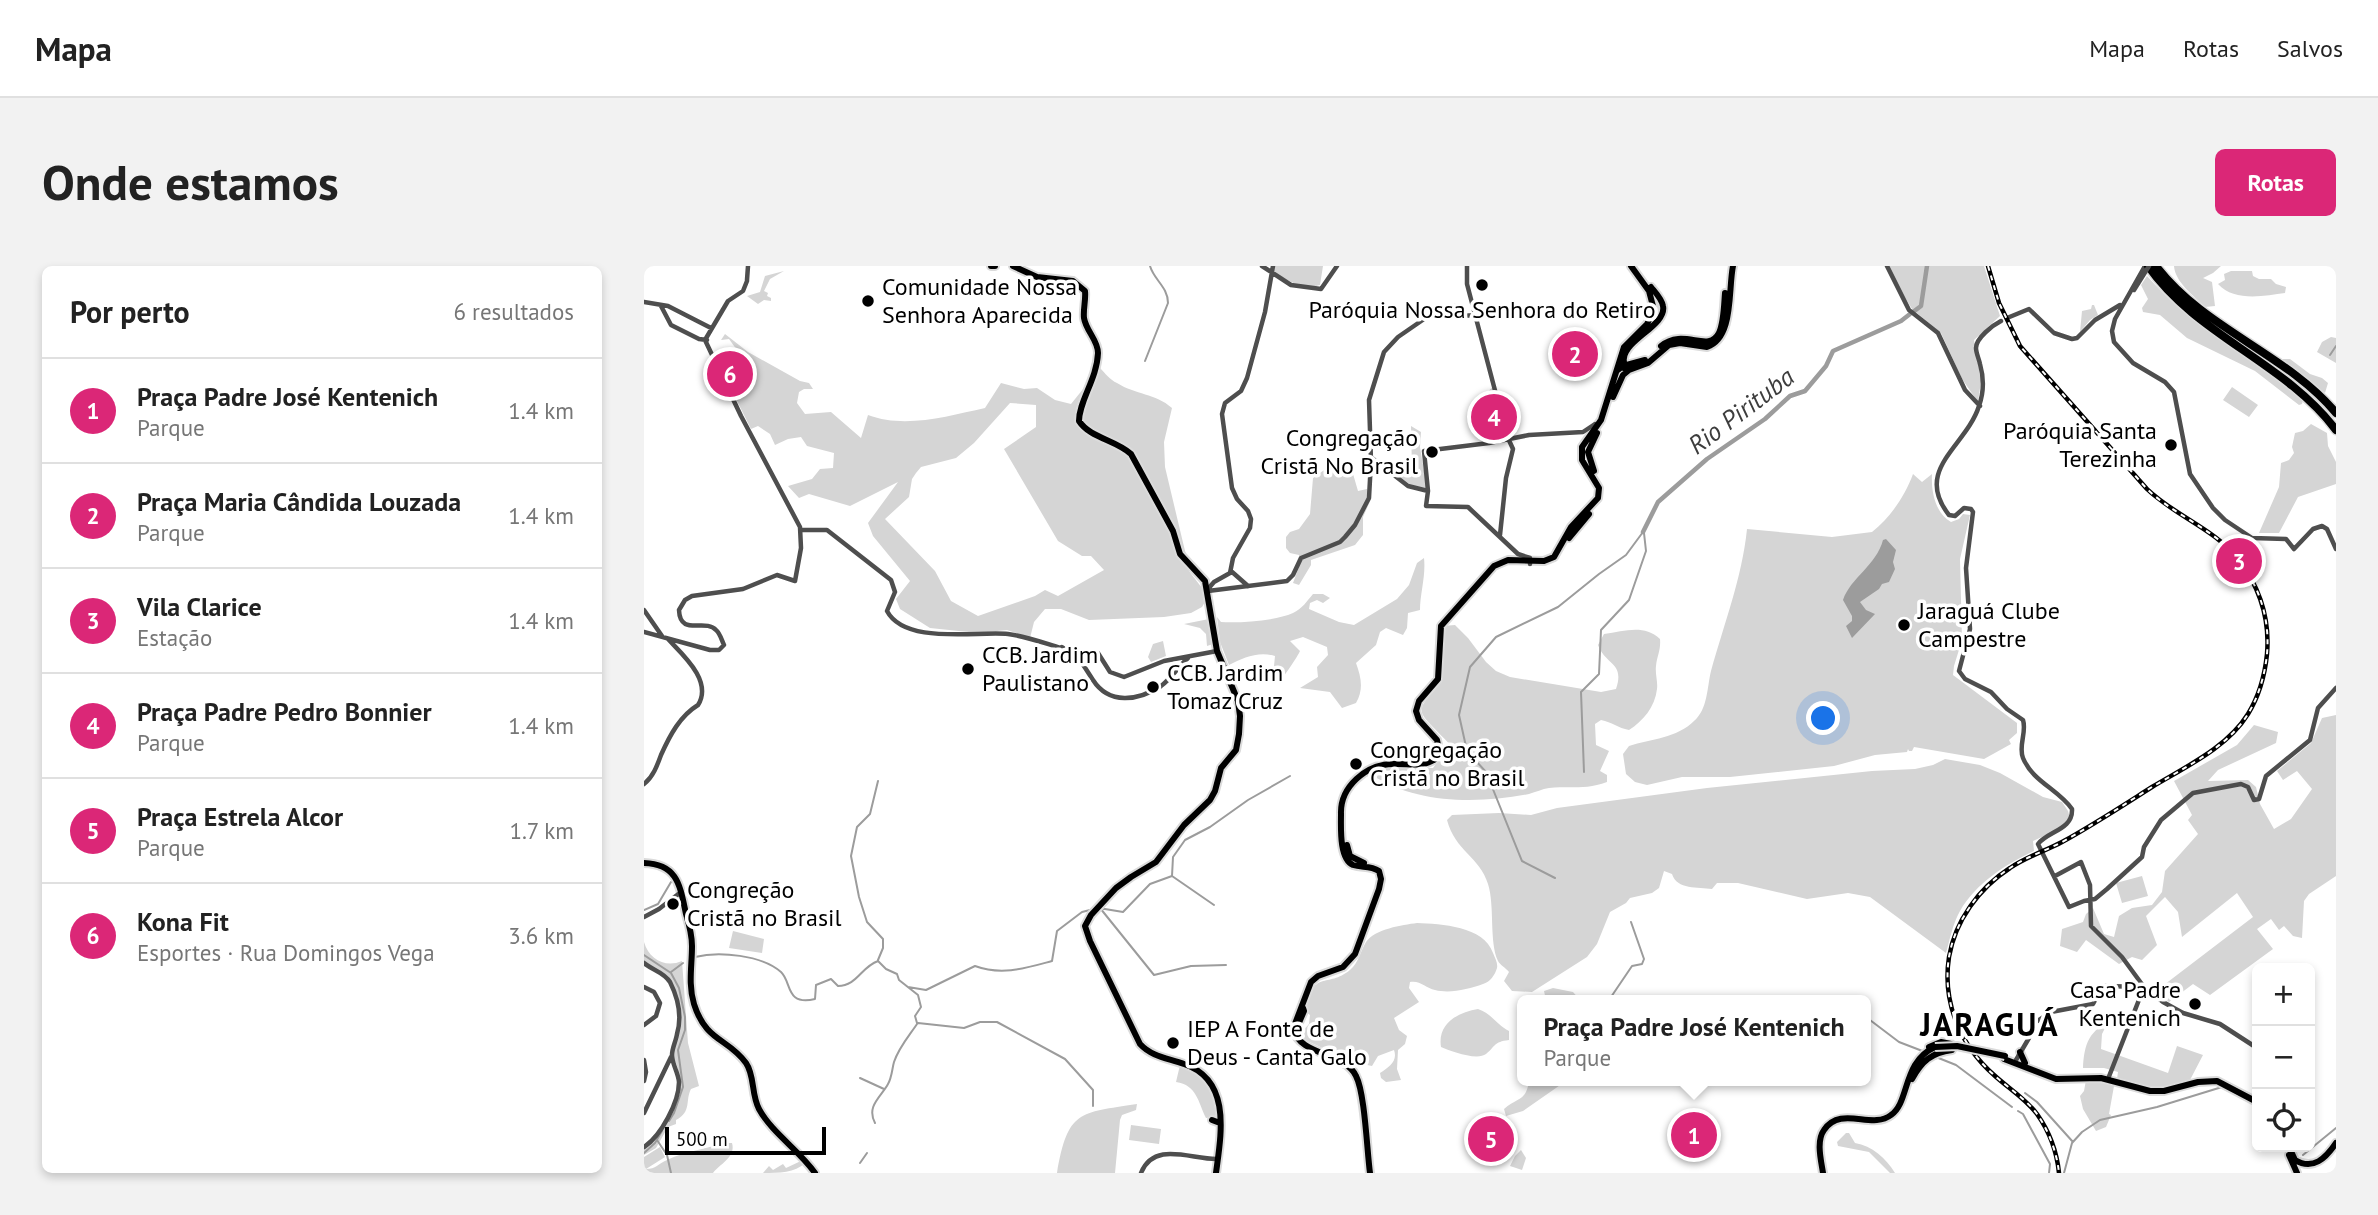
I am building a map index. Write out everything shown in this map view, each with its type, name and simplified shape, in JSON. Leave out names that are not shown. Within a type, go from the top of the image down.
[{"type":"highway","points":[[2147,266],[2172,296],[2193,315],[2301,393],[2336,430]]},
{"type":"highway","points":[[2156,266],[2197,309],[2292,374],[2336,413]]},
{"type":"main road","points":[[1013,266],[1037,277],[1073,281],[1083,288],[1086,295],[1085,320],[1097,344],[1098,353],[1095,376],[1080,410],[1079,421],[1086,430],[1120,445],[1131,454],[1175,535],[1180,554],[1201,576],[1208,590],[1217,651],[1238,701],[1240,721],[1236,750],[1222,766],[1215,791],[1208,803],[1182,828],[1156,862],[1116,888],[1091,915],[1085,926],[1140,1044],[1155,1055],[1195,1069],[1209,1083],[1216,1096],[1223,1122],[1215,1173]]},
{"type":"main road","points":[[1585,448],[1603,422],[1623,355],[1663,312],[1663,303],[1633,266]]},
{"type":"main road","points":[[1619,373],[1648,363],[1674,343],[1707,346],[1717,342],[1727,321],[1731,266]]},
{"type":"main road","points":[[1350,863],[1344,852],[1341,821],[1342,801],[1350,785],[1376,767],[1423,764],[1435,759],[1439,750],[1437,740],[1419,720],[1416,711],[1419,701],[1437,679],[1440,659],[1439,629],[1452,611],[1473,594],[1488,571],[1498,564],[1513,560],[1544,561],[1554,557],[1571,527],[1598,498],[1598,483],[1585,458],[1585,448],[1601,420],[1619,373],[1625,366],[1647,359],[1670,339],[1703,342],[1717,336],[1731,266]]},
{"type":"main road","points":[[1623,355],[1625,366]]},
{"type":"main road","points":[[1342,801],[1349,853],[1353,860],[1381,869],[1384,880],[1362,944],[1350,966],[1313,983],[1297,1027],[1301,1039],[1344,1059],[1359,1075],[1371,1173]]},
{"type":"main road","points":[[1350,863],[1362,862]]},
{"type":"main road","points":[[644,863],[658,865],[679,881],[692,942],[690,982],[699,1017],[713,1037],[748,1065],[754,1096],[762,1113],[816,1173]]},
{"type":"main road","points":[[1350,863],[1379,871],[1381,879],[1378,893],[1355,954],[1343,967],[1318,976],[1311,982],[1293,1029],[1299,1041],[1344,1063],[1355,1074],[1359,1085],[1371,1173]]},
{"type":"main road","points":[[1941,1042],[1952,1045],[1952,1050],[1938,1052],[1924,1061],[1907,1082],[1911,1065],[1922,1051],[1941,1042]]},
{"type":"main road","points":[[1823,1173],[1820,1148],[1825,1128],[1840,1119],[1879,1120],[1893,1115],[1914,1066],[1932,1050],[1957,1046],[2016,1060],[2060,1078]]},
{"type":"main road","points":[[2020,1052],[2025,1063]]},
{"type":"main road","points":[[2005,1057],[2056,1079],[2108,1079],[2141,1090],[2157,1092],[2198,1082],[2217,1081],[2252,1099]]},
{"type":"main road","points":[[1215,1173],[1220,1123],[1216,1096]]},
{"type":"main road","points":[[1862,1118],[1872,1126]]},
{"type":"main road","points":[[1212,1120],[1220,1123]]},
{"type":"main road","points":[[2290,1153],[2302,1164],[2319,1162],[2336,1143]]},
{"type":"main road","points":[[2290,1153],[2297,1173]]},
{"type":"street","points":[[706,341],[726,306],[735,296],[746,291],[748,266]]},
{"type":"street","points":[[1262,266],[1272,269],[1291,285],[1321,289],[1337,266]]},
{"type":"street","points":[[1467,266],[1466,280],[1513,449],[1506,478],[1500,536]]},
{"type":"street","points":[[1887,266],[1911,312],[1938,332],[1965,390],[1980,406]]},
{"type":"street","points":[[2147,266],[2122,306],[2115,328],[2117,346],[2133,363],[2172,388],[2178,401],[2190,474],[2213,508],[2256,540],[2286,539],[2292,548],[2295,548],[2313,529],[2322,526],[2327,529],[2336,550]]},
{"type":"street","points":[[1208,590],[1214,582],[1231,571],[1233,558],[1250,528],[1248,511],[1237,499],[1232,488],[1223,409],[1227,401],[1241,391],[1247,378],[1265,312],[1272,269]]},
{"type":"street","points":[[644,302],[670,307],[711,330]]},
{"type":"street","points":[[644,632],[714,651],[724,645],[715,629],[689,625],[683,622],[679,614],[688,598],[750,587],[777,575],[795,581],[801,548],[801,530],[741,416],[706,341],[671,325],[661,306]]},
{"type":"street","points":[[1208,590],[1287,581],[1301,558],[1345,537],[1355,524],[1371,491],[1369,400],[1382,355],[1395,339],[1440,308],[1456,306],[1462,317],[1476,315]]},
{"type":"street","points":[[2007,318],[2028,309],[2054,332],[2072,339],[2077,338],[2098,317],[2122,306]]},
{"type":"street","points":[[2001,321],[1986,332],[1977,345],[1983,383],[1980,406],[1935,480],[1939,499],[1947,514],[1955,516],[1968,508],[1973,512],[1966,568],[1970,631],[1959,671],[1965,679],[1991,692],[2007,709],[2023,720],[2024,760],[2038,780],[2055,791],[2072,809],[2072,817],[2066,825],[2038,842],[2069,907],[2102,895],[2141,858],[2144,847],[2161,820],[2193,793],[2241,784],[2248,787],[2254,800],[2259,799],[2266,776],[2310,740],[2318,708],[2336,688]]},
{"type":"street","points":[[1530,561],[1518,554],[1468,507],[1426,506],[1429,491],[1424,451],[1508,437],[1583,432],[1601,420]]},
{"type":"street","points":[[1371,457],[1408,486],[1429,491]]},
{"type":"street","points":[[801,530],[827,530],[891,580],[895,589],[887,611],[893,621],[903,628],[923,632],[1011,634],[1074,652],[1098,653],[1110,672],[1121,677],[1164,661],[1217,651]]},
{"type":"street","points":[[1231,571],[1248,586]]},
{"type":"street","points":[[644,610],[662,636],[689,663],[702,688],[699,704],[685,714],[650,779],[644,784]]},
{"type":"street","points":[[1074,652],[1097,686],[1106,694],[1122,699],[1146,693],[1164,683],[1188,657]]},
{"type":"street","points":[[2055,876],[2081,862],[2089,881],[2091,926],[2122,957],[2144,987],[2172,1009],[2220,1024],[2252,1045]]},
{"type":"street","points":[[644,918],[682,891]]},
{"type":"street","points":[[644,963],[667,977],[677,1000],[680,1022],[672,1055],[644,1112]]},
{"type":"street","points":[[2016,1060],[2029,1038],[2030,1026],[2051,1012],[2093,1004],[2105,986],[2144,987]]},
{"type":"street","points":[[2108,1079],[2144,987]]},
{"type":"street","points":[[644,988],[654,992],[660,1003],[657,1014],[644,1025]]},
{"type":"street","points":[[644,1147],[653,1140],[677,1094],[679,1080],[672,1055]]},
{"type":"street","points":[[644,1060],[644,1081]]},
{"type":"street","points":[[1142,1173],[1149,1162],[1162,1155],[1216,1159]]},
{"type":"shaded area","points":[[1275,266],[1323,266],[1320,285],[1307,287],[1296,284],[1274,272]]},
{"type":"shaded area","points":[[1889,266],[1984,266],[2000,316],[1974,340],[1981,381],[1978,402],[1962,379],[1941,333],[1912,309]]},
{"type":"shaded area","points":[[2174,266],[2221,266],[2203,278],[2212,282],[2215,306],[2205,307],[2181,283]]},
{"type":"shaded area","points":[[784,271],[770,279],[764,291],[768,293],[771,301],[764,300],[758,304],[747,296],[760,292],[765,276]]},
{"type":"shaded area","points":[[2231,271],[2252,271],[2253,276],[2259,279],[2271,279],[2286,287],[2285,293],[2241,296],[2232,293],[2218,284],[2225,280],[2224,274]]},
{"type":"shaded area","points":[[2147,276],[2183,311],[2283,384],[2303,400],[2302,404],[2299,405],[2255,371],[2187,338],[2160,315],[2143,312],[2142,308],[2148,299],[2141,285]]},
{"type":"shaded area","points":[[2092,305],[2098,315],[2080,332],[2082,311],[2091,309]]},
{"type":"shaded area","points":[[725,334],[748,352],[800,381],[809,383],[813,389],[799,392],[797,403],[805,414],[831,412],[861,438],[868,415],[912,421],[985,408],[1001,383],[1024,389],[1037,388],[1055,400],[1071,404],[1100,368],[1124,387],[1159,399],[1172,408],[1164,442],[1165,467],[1185,551],[1189,561],[1194,564],[1189,571],[1202,588],[1206,600],[1202,607],[1191,613],[1164,617],[1089,620],[1061,609],[1045,609],[1034,622],[1030,638],[1007,630],[978,633],[930,628],[900,609],[896,599],[910,581],[873,536],[868,523],[898,482],[850,506],[809,494],[799,498],[788,486],[812,479],[820,469],[833,468],[834,453],[807,446],[801,437],[775,445],[770,434],[758,426],[751,429],[733,393],[743,390],[752,371],[729,339],[721,340]],"holes":[[[1010,403],[1036,405],[1036,427],[1004,449],[1058,541],[1082,556],[1091,556],[1104,570],[1058,596],[1045,590],[978,616],[951,601],[935,571],[885,519],[909,497],[912,479],[921,467],[956,458],[974,443]]]},
{"type":"shaded area","points":[[2331,337],[2336,338],[2336,363],[2317,352],[2322,342]]},
{"type":"shaded area","points":[[1584,341],[1578,365],[1552,367],[1559,361]]},
{"type":"shaded area","points":[[2282,359],[2290,359],[2310,374],[2322,378],[2328,383],[2325,393]]},
{"type":"shaded area","points":[[1493,387],[1504,435],[1500,439],[1491,440],[1485,394]]},
{"type":"shaded area","points":[[2232,387],[2258,405],[2249,417],[2223,400]]},
{"type":"shaded area","points":[[2311,424],[2327,433],[2328,446],[2336,462],[2336,484],[2298,497],[2279,533],[2259,533],[2279,487],[2281,463],[2289,460],[2294,453],[2292,447],[2295,433],[2303,431]]},
{"type":"shaded area","points":[[1411,426],[1421,432],[1420,447],[1427,489],[1412,486],[1400,477],[1401,470],[1412,469]]},
{"type":"shaded area","points":[[1351,467],[1358,491],[1367,489],[1371,499],[1363,517],[1363,535],[1355,545],[1311,560],[1311,565],[1299,585],[1293,583],[1299,567],[1299,555],[1290,553],[1286,548],[1286,537],[1290,532],[1299,529],[1310,514],[1313,478],[1327,468]]},
{"type":"shaded area","points":[[1913,474],[1922,482],[1932,474],[1935,501],[1941,513],[1951,522],[1963,514],[1970,515],[1960,559],[1962,640],[1953,675],[2017,723],[2017,733],[2009,740],[2011,744],[1984,759],[1914,747],[1912,751],[1908,749],[1907,752],[1875,755],[1834,766],[1730,777],[1682,777],[1647,785],[1635,782],[1626,774],[1623,754],[1629,746],[1680,731],[1694,721],[1702,710],[1737,583],[1747,529],[1832,537],[1872,532],[1896,506]]},
{"type":"shaded area","points":[[1886,539],[1896,550],[1893,562],[1895,569],[1889,582],[1882,584],[1860,602],[1866,610],[1875,614],[1852,638],[1846,626],[1852,621],[1852,616],[1843,600]]},
{"type":"shaded area","points":[[1424,558],[1420,610],[1408,613],[1407,628],[1403,635],[1386,628],[1380,632],[1376,645],[1356,663],[1361,683],[1356,703],[1342,708],[1330,692],[1300,688],[1318,677],[1317,667],[1328,655],[1327,647],[1303,637],[1290,641],[1300,651],[1281,680],[1274,666],[1275,656],[1257,655],[1229,665],[1220,642],[1217,617],[1221,622],[1277,618],[1296,611],[1313,594],[1323,594],[1330,598],[1323,603],[1317,600],[1310,603],[1309,609],[1339,622],[1354,625],[1397,599],[1409,585],[1417,563]]},
{"type":"shaded area","points":[[1209,619],[1213,644],[1207,646],[1206,634],[1200,628],[1184,624]]},
{"type":"shaded area","points":[[1455,625],[1496,671],[1510,677],[1601,692],[1616,689],[1618,680],[1616,669],[1598,645],[1604,634],[1641,630],[1660,639],[1656,669],[1657,689],[1648,713],[1629,730],[1601,720],[1595,724],[1596,745],[1609,751],[1600,771],[1607,775],[1607,782],[1585,787],[1549,788],[1509,797],[1469,800],[1408,792],[1372,775],[1392,768],[1433,768],[1438,761],[1449,761],[1458,754],[1422,713],[1426,701],[1440,681],[1443,626]]},
{"type":"shaded area","points":[[1163,641],[1166,656],[1151,662],[1148,657],[1153,644]]},
{"type":"shaded area","points":[[2336,715],[2336,876],[2309,894],[2304,901],[2302,938],[2293,936],[2284,926],[2279,930],[2271,919],[2257,929],[2273,949],[2210,995],[2193,984],[2169,1002],[2156,991],[2253,917],[2237,893],[2182,937],[2178,912],[2165,897],[2146,916],[2157,945],[2142,960],[2132,957],[2119,964],[2086,940],[2077,952],[2060,946],[2062,929],[2083,922],[2086,914],[2093,908],[2104,934],[2114,937],[2119,916],[2132,908],[2152,905],[2162,892],[2165,871],[2198,834],[2188,820],[2192,815],[2174,781],[2237,745],[2254,725],[2278,732],[2276,743],[2218,770],[2208,781],[2248,780],[2256,787],[2260,804],[2274,829],[2291,819],[2312,789],[2297,771],[2283,780],[2277,771],[2311,743],[2322,718]]},
{"type":"shaded area","points":[[1945,759],[1980,765],[2043,797],[2062,802],[2070,818],[2057,830],[2033,841],[2034,851],[2002,868],[1974,892],[1958,916],[1946,953],[1870,897],[1848,893],[1807,899],[1738,883],[1717,883],[1712,889],[1695,888],[1678,883],[1672,874],[1664,871],[1659,888],[1652,893],[1630,898],[1610,912],[1597,944],[1587,957],[1532,992],[1512,991],[1504,981],[1509,972],[1499,962],[1495,953],[1488,884],[1479,867],[1456,839],[1447,820],[1452,815],[1531,815],[1557,808],[1707,788],[1915,769]]},
{"type":"shaded area","points":[[2142,876],[2148,896],[2122,903],[2116,883]]},
{"type":"shaded area","points":[[1417,923],[1461,928],[1481,937],[1488,944],[1497,966],[1494,976],[1488,982],[1459,990],[1441,991],[1410,982],[1409,988],[1419,1002],[1394,1018],[1399,1030],[1407,1036],[1405,1044],[1398,1050],[1397,1069],[1401,1080],[1386,1082],[1381,1078],[1380,1073],[1394,1061],[1394,1050],[1378,1056],[1372,1066],[1353,1062],[1303,1039],[1301,1033],[1309,1024],[1310,1015],[1305,1011],[1312,989],[1317,984],[1350,970],[1366,942],[1376,934],[1389,928]]},
{"type":"shaded area","points":[[733,931],[764,939],[762,953],[729,948]]},
{"type":"shaded area","points":[[644,942],[650,954],[659,961],[670,964],[682,961],[688,1043],[699,1086],[691,1089],[686,1110],[676,1120],[676,1124],[668,1127],[656,1148],[644,1155],[644,1148],[656,1137],[676,1099],[678,1069],[673,1055],[680,1013],[669,982],[644,961]]},
{"type":"shaded area","points":[[1553,988],[1576,995],[1545,995],[1544,991]]},
{"type":"shaded area","points":[[1478,1009],[1509,1031],[1509,1040],[1497,1043],[1482,1056],[1464,1055],[1441,1047],[1442,1031],[1446,1025],[1457,1016]]},
{"type":"shaded area","points":[[2114,1021],[2128,1024],[2126,1028],[2107,1024],[2102,1034],[2101,1049],[2168,1073],[2177,1046],[2203,1055],[2190,1080],[2170,1086],[2145,1087],[2117,1079],[2118,1072],[2104,1068],[2083,1068],[2087,1045],[2093,1033],[2106,1024]]},
{"type":"shaded area","points":[[1180,1065],[1200,1076],[1208,1087],[1215,1100],[1215,1117],[1206,1118],[1193,1090],[1176,1082]]},
{"type":"shaded area","points":[[2086,1080],[2114,1086],[2111,1115],[2106,1127],[2096,1131],[2083,1109],[2080,1096]]},
{"type":"shaded area","points":[[1559,1086],[1523,1111],[1506,1116],[1504,1109],[1523,1096],[1528,1088]]},
{"type":"shaded area","points":[[1137,1104],[1136,1110],[1122,1115],[1120,1120],[1115,1173],[1057,1173],[1066,1137],[1079,1118],[1089,1113]]},
{"type":"shaded area","points":[[1699,1119],[1702,1152],[1682,1146]]},
{"type":"shaded area","points":[[1131,1125],[1161,1129],[1159,1144],[1129,1140]]},
{"type":"shaded area","points":[[1488,1128],[1498,1139],[1489,1150],[1480,1147]]},
{"type":"shaded area","points":[[1849,1133],[1855,1143],[1878,1154],[1895,1173],[1890,1173],[1869,1152],[1838,1146],[1837,1142]]},
{"type":"shaded area","points":[[723,1143],[732,1143],[732,1152],[713,1173],[644,1173],[644,1157],[660,1147],[665,1157],[646,1169]]},
{"type":"shaded area","points":[[1521,1150],[1526,1158],[1522,1170],[1510,1166]]},
{"type":"shaded area","points":[[803,1160],[805,1163],[792,1171],[763,1173],[769,1166],[773,1170],[783,1164],[786,1168]]},
{"type":"waterway","points":[[1145,361],[1168,303],[1166,292],[1150,266]]},
{"type":"waterway","name":"Rio Pirituba","points":[[1913,312],[1921,306],[1927,266]]},
{"type":"waterway","name":"Rio Pirituba","points":[[1643,532],[1658,502],[1707,459],[1765,419],[1790,396],[1805,391],[1826,366],[1833,351],[1901,321],[1910,314]]},
{"type":"waterway","points":[[2330,355],[2336,346]]},
{"type":"waterway","points":[[1555,878],[1522,861],[1486,772],[1467,751],[1459,715],[1470,667],[1496,637],[1558,607],[1626,555],[1643,532]]},
{"type":"waterway","points":[[1584,772],[1581,692],[1599,674],[1601,630],[1629,600],[1646,551],[1644,533]]},
{"type":"waterway","points":[[1099,908],[1123,912],[1150,884],[1172,876],[1173,857],[1185,840],[1290,776]]},
{"type":"waterway","points":[[878,781],[870,814],[857,827],[851,856],[867,922],[883,939],[878,960]]},
{"type":"waterway","points":[[1172,876],[1214,905]]},
{"type":"waterway","points":[[644,910],[658,904],[671,882]]},
{"type":"waterway","points":[[1100,908],[1154,975],[1191,966],[1226,965]]},
{"type":"waterway","points":[[908,987],[926,990],[975,966],[1004,971],[1052,961],[1057,931],[1082,912],[1094,909]]},
{"type":"waterway","points":[[1612,995],[1632,966],[1642,964],[1644,959],[1631,922]]},
{"type":"waterway","points":[[644,955],[671,973],[679,988],[685,1017],[685,1030],[678,1050],[683,1087],[669,1121]]},
{"type":"waterway","points":[[695,957],[728,955],[763,962],[781,972],[794,996],[805,1000],[815,999],[816,985],[831,979],[838,986],[850,983],[878,961],[897,974],[899,980],[918,995],[921,1007],[915,1016],[917,1023]]},
{"type":"waterway","points":[[671,972],[683,963]]},
{"type":"waterway","points":[[1871,1021],[1899,1042],[1925,1052]]},
{"type":"waterway","points":[[918,1023],[964,1028],[980,1022],[997,1022],[1065,1059],[1093,1090],[1093,1106]]},
{"type":"waterway","points":[[875,1123],[873,1107],[889,1081],[899,1051],[917,1024]]},
{"type":"waterway","points":[[1936,1057],[1956,1065],[2012,1107]]},
{"type":"waterway","points":[[860,1078],[884,1089]]},
{"type":"waterway","points":[[2064,1173],[2072,1143],[2082,1132],[2100,1120],[2157,1107],[2222,1087]]},
{"type":"waterway","points":[[2025,1093],[2037,1102],[2073,1142]]},
{"type":"waterway","points":[[2018,1111],[2023,1114],[2050,1164],[2049,1173]]},
{"type":"waterway","points":[[2303,1155],[2336,1128]]},
{"type":"waterway","points":[[644,1153],[655,1143],[662,1131]]},
{"type":"waterway","points":[[657,1140],[667,1155],[671,1173]]},
{"type":"waterway","points":[[860,1163],[867,1153]]},
{"type":"railway","points":[[1988,266],[1999,303],[2020,346],[2147,489],[2207,531],[2239,560],[2258,593],[2267,628],[2266,662],[2258,692],[2248,714],[2229,737],[2204,756],[2085,829],[2022,861],[1999,876],[1970,906],[1952,944],[1948,990],[1956,1022],[1982,1063],[2037,1114],[2052,1142],[2059,1173]]},
{"type":"place","name":"Paróquia Nossa Senhora do Retiro","points":[[1482,285]]},
{"type":"place","name":"Comunidade Nossa Senhora Aparecida","points":[[868,301]]},
{"type":"place","name":"Praça Maria Cândida Louzada","points":[[1575,354]]},
{"type":"place","name":"Kona Fit","points":[[730,374]]},
{"type":"place","name":"Praça Padre Pedro Bonnier","points":[[1494,417]]},
{"type":"place","name":"Paróquia Santa Terezinha","points":[[2171,445]]},
{"type":"place","name":"Congregação Cristã No Brasil","points":[[1432,452]]},
{"type":"place","name":"Vila Clarice","points":[[2239,561]]},
{"type":"place","name":"Jaraguá Clube Campestre","points":[[1904,625]]},
{"type":"place","name":"CCB. Jardim Paulistano","points":[[968,669]]},
{"type":"place","name":"CCB. Jardim Tomaz Cruz","points":[[1153,687]]},
{"type":"place","name":"Congregação Cristã no Brasil","points":[[1356,764]]},
{"type":"place","name":"Congreção Cristã no Brasil","points":[[673,904]]},
{"type":"place","name":"Casa Padre Kentenich","points":[[2195,1004]]},
{"type":"place","name":"IEP A Fonte de Deus - Canta Galo","points":[[1173,1043]]},
{"type":"place","name":"Praça Padre José Kentenich","points":[[1694,1135]]},
{"type":"place","name":"Praça Estrela Alcor","points":[[1491,1139]]},
{"type":"district","name":"JARAGUÁ","points":[[1990,1025]]}]
